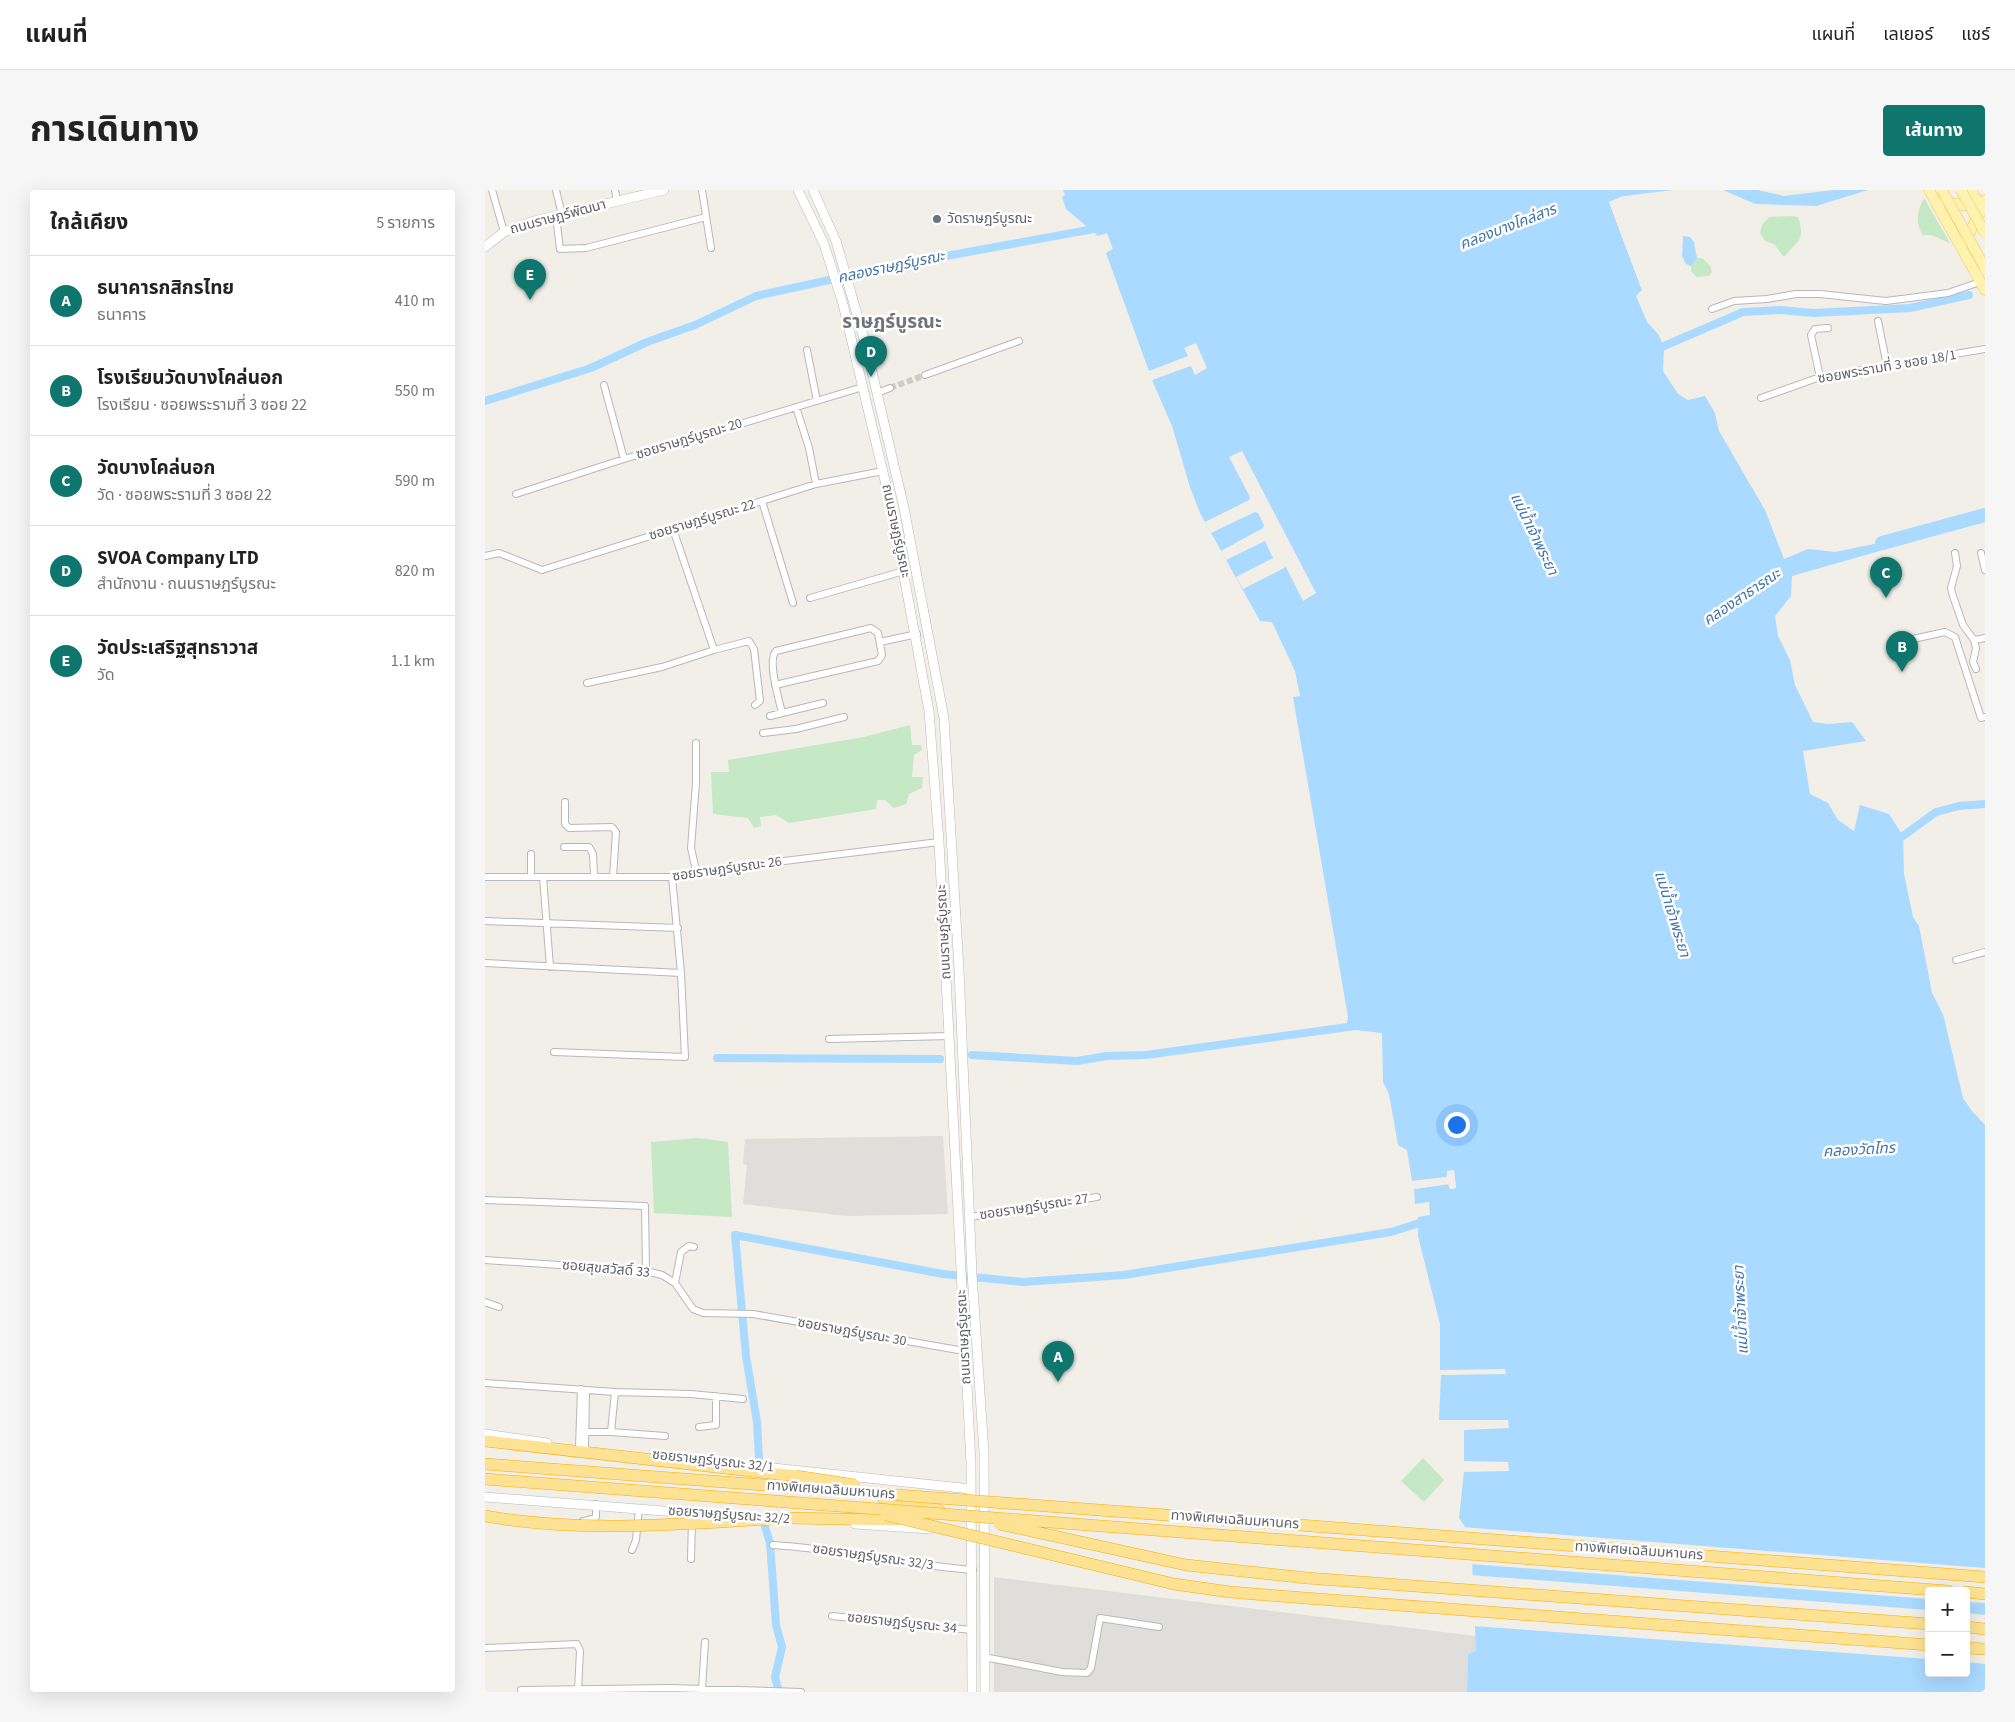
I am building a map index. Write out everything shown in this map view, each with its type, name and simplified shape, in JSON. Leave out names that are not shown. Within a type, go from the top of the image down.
[{"type":"highway","points":[[485,1441],[829,1481],[878,1491],[939,1510]]},
{"type":"highway","name":"ทางพิเศษเฉลิมมหานคร","points":[[485,1464],[1985,1578]]},
{"type":"highway","name":"ทางพิเศษเฉลิมมหานคร","points":[[485,1479],[1925,1589]]},
{"type":"highway","points":[[827,1490],[885,1498],[1147,1557],[1223,1570],[1925,1624]]},
{"type":"highway","points":[[825,1504],[861,1509],[1131,1575],[1230,1592],[1925,1645]]},
{"type":"highway","points":[[485,1516],[544,1523],[596,1526],[807,1518],[909,1521]]},
{"type":"highway","points":[[1970,1592],[1985,1594]]},
{"type":"highway","points":[[1970,1627],[1985,1629]]},
{"type":"highway","points":[[1970,1648],[1985,1649]]},
{"type":"main road","name":"ถนนราษฎร์พัฒนา","points":[[485,247],[503,232],[559,215],[664,190]]},
{"type":"main road","name":"ถนนราษฎร์บูรณะ","points":[[798,190],[824,244],[843,304],[905,571],[931,726],[962,1279],[971,1489],[973,1692]]},
{"type":"main road","name":"ถนนราษฎร์บูรณะ","points":[[813,190],[836,240],[854,300],[915,557],[944,718],[959,969],[972,1278],[983,1453],[985,1692]]},
{"type":"main road","points":[[1929,190],[1983,286]]},
{"type":"main road","points":[[1942,190],[1985,268]]},
{"type":"main road","points":[[1961,190],[1985,233]]},
{"type":"main road","points":[[1971,190],[1984,208]]},
{"type":"main road","points":[[1935,200],[1984,208]]},
{"type":"main road","points":[[1963,249],[1984,208]]},
{"type":"main road","name":"ซอยราษฎร์บูรณะ 32/1","points":[[485,1434],[582,1448],[971,1489]]},
{"type":"main road","name":"ซอยราษฎร์บูรณะ 32/2","points":[[485,1497],[972,1532]]},
{"type":"street","points":[[492,190],[503,232]]},
{"type":"street","points":[[556,190],[561,249],[586,248],[706,217]]},
{"type":"street","points":[[615,190],[617,201]]},
{"type":"street","points":[[703,190],[711,248]]},
{"type":"street","points":[[1712,309],[1734,301],[1796,294],[1819,294],[1886,301],[1948,293],[1983,286]]},
{"type":"street","points":[[1878,321],[1887,366]]},
{"type":"street","points":[[1820,377],[1811,334],[1815,329],[1828,328]]},
{"type":"street","points":[[925,376],[1019,341]]},
{"type":"street","name":"ซอยพระรามที่ 3 ซอย 18/1","points":[[1761,398],[1820,377],[1985,349]]},
{"type":"street","points":[[807,350],[817,401]]},
{"type":"street","points":[[604,385],[624,459]]},
{"type":"street","name":"ซอยราษฎร์บูรณะ 20","points":[[516,494],[624,459],[863,387]]},
{"type":"street","points":[[877,393],[890,388]]},
{"type":"street","points":[[796,407],[809,448],[816,484]]},
{"type":"street","name":"ซอยราษฎร์บูรณะ 22","points":[[485,556],[499,552],[542,570],[816,484],[883,471]]},
{"type":"street","points":[[762,501],[793,603]]},
{"type":"street","points":[[673,529],[714,650]]},
{"type":"street","points":[[1955,553],[1957,566],[1951,588],[1963,625],[1974,640],[1976,648],[1973,662],[1975,669]]},
{"type":"street","points":[[1981,553],[1985,570]]},
{"type":"street","points":[[810,598],[905,571]]},
{"type":"street","points":[[775,685],[878,661],[882,655],[878,633],[871,628],[776,651],[772,657],[775,685],[782,713]]},
{"type":"street","points":[[1913,639],[1945,632],[1955,637],[1981,718],[1985,717]]},
{"type":"street","points":[[881,642],[917,634]]},
{"type":"street","points":[[1974,640],[1985,638]]},
{"type":"street","points":[[587,683],[662,667],[748,641],[751,643],[760,701],[755,705]]},
{"type":"street","points":[[770,716],[823,703]]},
{"type":"street","points":[[763,733],[796,729],[844,718]]},
{"type":"street","points":[[696,744],[695,812],[691,844],[697,875]]},
{"type":"street","points":[[565,802],[565,824],[569,828],[612,827],[616,832],[613,877]]},
{"type":"street","name":"ซอยราษฎร์บูรณะ 26","points":[[485,877],[672,877],[939,842]]},
{"type":"street","points":[[564,847],[589,847],[593,854],[594,876]]},
{"type":"street","points":[[531,854],[531,876]]},
{"type":"street","points":[[543,877],[545,923],[550,967]]},
{"type":"street","points":[[554,1052],[685,1057],[678,928],[672,877]]},
{"type":"street","points":[[485,920],[678,928]]},
{"type":"street","points":[[1956,960],[1985,952]]},
{"type":"street","points":[[485,964],[681,973]]},
{"type":"street","points":[[829,1039],[949,1036]]},
{"type":"street","name":"ซอยราษฎร์บูรณะ 27","points":[[970,1217],[1097,1197]]},
{"type":"street","points":[[485,1200],[645,1206],[646,1271]]},
{"type":"street","points":[[675,1283],[681,1252],[689,1246],[694,1247]]},
{"type":"street","name":"ซอยสุขสวัสดิ์ 33","points":[[485,1260],[646,1271],[663,1275],[675,1283],[687,1301],[698,1312],[740,1313]]},
{"type":"street","points":[[485,1302],[499,1307]]},
{"type":"street","name":"ซอยราษฎร์บูรณะ 30","points":[[740,1313],[965,1351]]},
{"type":"street","points":[[485,1383],[743,1399]]},
{"type":"street","points":[[582,1448],[585,1432],[583,1390]]},
{"type":"street","points":[[582,1448],[583,1390]]},
{"type":"street","points":[[611,1432],[615,1392]]},
{"type":"street","points":[[699,1428],[716,1425],[716,1396]]},
{"type":"street","points":[[585,1432],[665,1436]]},
{"type":"street","points":[[566,1520],[593,1519],[597,1504]]},
{"type":"street","points":[[632,1550],[636,1540],[639,1508]]},
{"type":"street","points":[[691,1559],[693,1512]]},
{"type":"street","name":"ซอยราษฎร์บูรณะ 32/3","points":[[773,1545],[801,1546],[915,1564],[973,1570]]},
{"type":"street","name":"ซอยราษฎร์บูรณะ 34","points":[[832,1616],[973,1630]]},
{"type":"street","points":[[984,1657],[1083,1674],[1091,1668],[1100,1618],[1159,1627]]},
{"type":"street","points":[[702,1689],[705,1642]]},
{"type":"street","points":[[485,1648],[577,1644],[579,1651],[578,1690]]},
{"type":"street","points":[[521,1690],[702,1689],[801,1692]]},
{"type":"shaded area","points":[[943,1136],[948,1214],[847,1216],[743,1204],[747,1165],[743,1164],[745,1139]]},
{"type":"shaded area","points":[[994,1577],[1476,1636],[1476,1652],[1468,1654],[1467,1692],[994,1692]]},
{"type":"green space","points":[[1924,198],[1950,243],[1931,235],[1923,235],[1920,230],[1918,217]]},
{"type":"green space","points":[[1769,217],[1798,217],[1801,236],[1784,257],[1774,244],[1765,241],[1760,233],[1762,225]]},
{"type":"green space","points":[[1697,258],[1702,258],[1710,266],[1712,272],[1709,276],[1697,277],[1691,271],[1691,266]]},
{"type":"green space","points":[[910,725],[912,745],[921,745],[922,750],[914,755],[912,777],[923,777],[922,788],[909,794],[906,804],[894,808],[885,800],[877,800],[876,809],[789,823],[776,815],[760,817],[761,826],[754,828],[748,818],[713,814],[711,772],[729,772],[728,760],[864,737]]},
{"type":"green space","points":[[699,1138],[728,1142],[732,1217],[654,1213],[651,1142]]},
{"type":"green space","points":[[1423,1458],[1444,1480],[1424,1502],[1401,1481]]},
{"type":"water","points":[[1063,190],[1673,190],[1625,196],[1609,202],[1642,290],[1636,296],[1647,322],[1658,334],[1664,346],[1663,371],[1678,394],[1688,400],[1705,396],[1715,413],[1719,431],[1765,510],[1784,559],[1808,549],[1835,552],[1985,521],[1792,576],[1791,596],[1775,616],[1778,636],[1790,660],[1795,685],[1813,722],[1829,724],[1852,722],[1866,741],[1803,751],[1810,794],[1828,803],[1838,820],[1854,831],[1860,805],[1889,814],[1903,836],[1904,874],[1913,917],[1919,926],[1932,993],[1943,1014],[1963,1098],[1985,1125],[1985,1692],[1467,1692],[1468,1654],[1476,1651],[1471,1536],[1459,1518],[1464,1472],[1509,1471],[1508,1462],[1464,1461],[1464,1430],[1509,1428],[1508,1420],[1439,1420],[1441,1375],[1506,1374],[1505,1369],[1440,1370],[1440,1324],[1418,1236],[1418,1217],[1430,1215],[1429,1202],[1415,1204],[1414,1189],[1449,1184],[1450,1189],[1456,1188],[1454,1171],[1447,1171],[1447,1177],[1412,1181],[1407,1150],[1398,1145],[1389,1094],[1383,1082],[1382,1033],[1346,1029],[1348,1017],[1293,697],[1300,696],[1295,671],[1272,622],[1260,621],[1200,513],[1190,487],[1172,426],[1152,380],[1191,366],[1195,375],[1207,368],[1196,343],[1184,348],[1188,356],[1149,371],[1106,253],[1113,249],[1107,233],[1098,236],[1066,209],[1062,197],[1065,195]]},
{"type":"water","points":[[1723,190],[1758,190],[1784,196],[1833,190],[1868,190],[1816,206],[1755,204]]},
{"type":"water","points":[[1683,236],[1690,237],[1694,242],[1697,258],[1691,266],[1686,264],[1682,256]]},
{"type":"pier","points":[[1623,196],[1624,199],[1612,203],[1644,290],[1642,290],[1609,202]]},
{"type":"pier","points":[[1242,451],[1316,593],[1303,601],[1286,567],[1243,589],[1236,577],[1273,558],[1265,541],[1226,560],[1221,551],[1263,528],[1264,525],[1258,513],[1255,512],[1211,533],[1205,522],[1249,500],[1250,497],[1229,457]]},
{"type":"pier","points":[[1454,1170],[1456,1188],[1450,1189],[1448,1184],[1414,1189],[1413,1187],[1449,1182],[1453,1186],[1451,1173],[1448,1179],[1413,1184],[1412,1181],[1447,1177],[1447,1171]]},
{"type":"pier","points":[[1462,1527],[1985,1568],[1985,1603],[1970,1602],[1970,1587],[1925,1587],[1925,1599],[1470,1564],[1469,1537]]},
{"type":"pier","points":[[1470,1575],[1925,1610],[1925,1659],[1473,1626]]},
{"type":"pier","points":[[1970,1613],[1985,1615],[1985,1664],[1970,1662]]},
{"type":"waterway","name":"คลองราษฎร์บูรณะ","points":[[485,401],[591,368],[647,342],[695,325],[756,296],[908,263],[1099,228]]},
{"type":"waterway","points":[[1664,346],[1743,312],[1780,310],[1814,313],[1910,308],[1969,295]]},
{"type":"waterway","name":"คลองสาธารณะ","points":[[1882,543],[1985,515]]},
{"type":"waterway","points":[[1903,836],[1936,812],[1959,806],[1985,804]]},
{"type":"waterway","points":[[972,1055],[1077,1061],[1107,1056],[1146,1055],[1355,1026]]},
{"type":"waterway","points":[[717,1058],[940,1059]]},
{"type":"waterway","points":[[759,1459],[757,1422],[746,1356],[735,1235],[943,1274],[1023,1282],[1124,1275],[1391,1232],[1426,1221]]},
{"type":"waterway","points":[[765,1527],[770,1543],[776,1625],[782,1647],[775,1677],[779,1692]]},
{"type":"tunnel","points":[[890,388],[925,375]]},
{"type":"place","name":"วัดราษฎร์บูรณะ","points":[[937,219]]},
{"type":"place","name":"วัดประเสริฐสุทธาวาส","points":[[530,300]]},
{"type":"place","name":"SVOA Company LTD","points":[[871,377]]},
{"type":"place","name":"วัดบางโคล่นอก","points":[[1886,598]]},
{"type":"place","name":"โรงเรียนวัดบางโคล่นอก","points":[[1902,672]]},
{"type":"place","name":"ธนาคารกสิกรไทย","points":[[1058,1382]]},
{"type":"district","name":"ราษฎร์บูรณะ","points":[[892,322]]},
{"type":"water label","name":"คลองบางโคล่สาร","points":[[1508,227]]},
{"type":"water label","name":"แม่น้ำเจ้าพระยา","points":[[1534,534]]},
{"type":"water label","name":"แม่น้ำเจ้าพระยา","points":[[1672,914]]},
{"type":"water label","name":"คลองวัดไทร","points":[[1859,1150]]},
{"type":"water label","name":"แม่น้ำเจ้าพระยา","points":[[1741,1310]]}]
